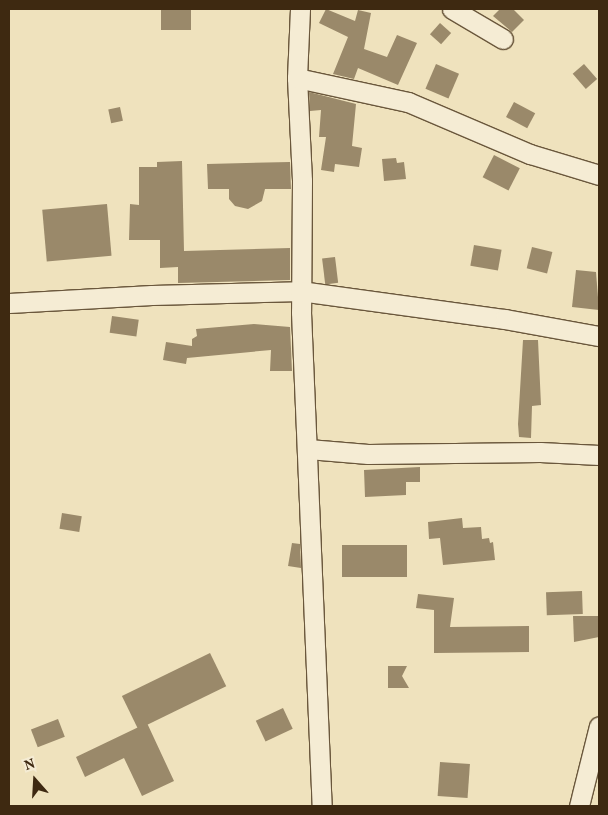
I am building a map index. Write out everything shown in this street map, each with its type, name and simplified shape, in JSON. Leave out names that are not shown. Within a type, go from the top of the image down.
[{"type":"street","points":[[300,9],[297,78],[302,181],[300,291],[322,806]]},
{"type":"street","points":[[452,9],[503,39]]},
{"type":"street","points":[[297,78],[408,102],[530,154],[599,175]]},
{"type":"street","points":[[9,303],[152,295],[300,291],[505,319],[599,336]]},
{"type":"street","points":[[308,449],[368,454],[540,452],[599,455]]},
{"type":"street","points":[[579,806],[599,726]]},
{"type":"building","points":[[161,9],[191,9],[191,30],[161,30]]},
{"type":"building","points":[[326,9],[355,21],[358,10],[371,13],[364,49],[387,57],[397,35],[417,43],[398,85],[358,68],[354,79],[333,74],[348,37],[319,23]]},
{"type":"building","points":[[500,9],[513,9],[524,20],[512,32],[493,16]]},
{"type":"building","points":[[440,23],[451,33],[441,44],[430,34]]},
{"type":"building","points":[[436,64],[459,74],[448,99],[425,89]]},
{"type":"building","points":[[584,64],[597,79],[586,89],[573,74]]},
{"type":"building","points":[[309,92],[356,104],[352,146],[362,148],[359,167],[335,164],[334,172],[321,170],[326,137],[319,137],[321,110],[310,111]]},
{"type":"building","points":[[514,102],[535,113],[527,128],[506,117]]},
{"type":"building","points":[[120,107],[123,121],[111,123],[108,109]]},
{"type":"building","points":[[494,155],[520,168],[508,190],[483,177]]},
{"type":"building","points":[[396,158],[397,163],[404,162],[406,179],[384,181],[382,159]]},
{"type":"building","points":[[182,161],[184,251],[290,248],[290,280],[178,283],[178,267],[160,268],[160,240],[129,240],[130,204],[139,205],[139,167],[157,167],[157,162]]},
{"type":"building","points":[[290,162],[291,189],[265,189],[262,201],[248,209],[235,206],[229,199],[229,189],[208,189],[207,164]]},
{"type":"building","points":[[107,204],[112,256],[47,261],[42,210]]},
{"type":"building","points":[[474,245],[502,250],[498,271],[470,266]]},
{"type":"building","points":[[532,247],[552,252],[547,273],[527,268]]},
{"type":"building","points":[[335,257],[338,283],[325,284],[322,259]]},
{"type":"building","points":[[576,270],[596,272],[599,310],[572,307]]},
{"type":"building","points":[[112,316],[139,320],[136,337],[110,333]]},
{"type":"building","points":[[254,324],[290,327],[292,371],[270,371],[271,350],[187,358],[186,364],[163,360],[166,342],[192,346],[192,339],[197,336],[196,329]]},
{"type":"building","points":[[523,340],[538,340],[541,405],[532,406],[531,438],[519,437],[518,424]]},
{"type":"building","points":[[420,467],[420,482],[406,482],[406,495],[365,497],[364,470]]},
{"type":"building","points":[[62,513],[82,516],[79,532],[59,529]]},
{"type":"building","points":[[462,518],[463,528],[481,527],[482,539],[489,538],[490,543],[493,542],[495,560],[443,565],[440,538],[429,539],[428,522]]},
{"type":"building","points":[[292,543],[300,544],[301,568],[288,566]]},
{"type":"building","points":[[342,545],[407,545],[407,577],[342,577]]},
{"type":"building","points":[[582,591],[583,614],[547,615],[546,592]]},
{"type":"building","points":[[418,594],[454,598],[450,627],[529,626],[529,652],[434,653],[434,610],[416,608]]},
{"type":"building","points":[[573,616],[599,616],[599,637],[574,642]]},
{"type":"building","points":[[210,653],[226,686],[138,729],[122,696]]},
{"type":"building","points":[[388,666],[407,666],[402,676],[409,688],[388,688]]},
{"type":"building","points":[[283,708],[293,729],[266,742],[256,721]]},
{"type":"building","points":[[58,719],[65,737],[38,747],[31,729]]},
{"type":"building","points":[[147,723],[174,781],[142,796],[124,758],[85,777],[76,757]]},
{"type":"building","points":[[440,762],[470,764],[468,798],[438,796]]}]
